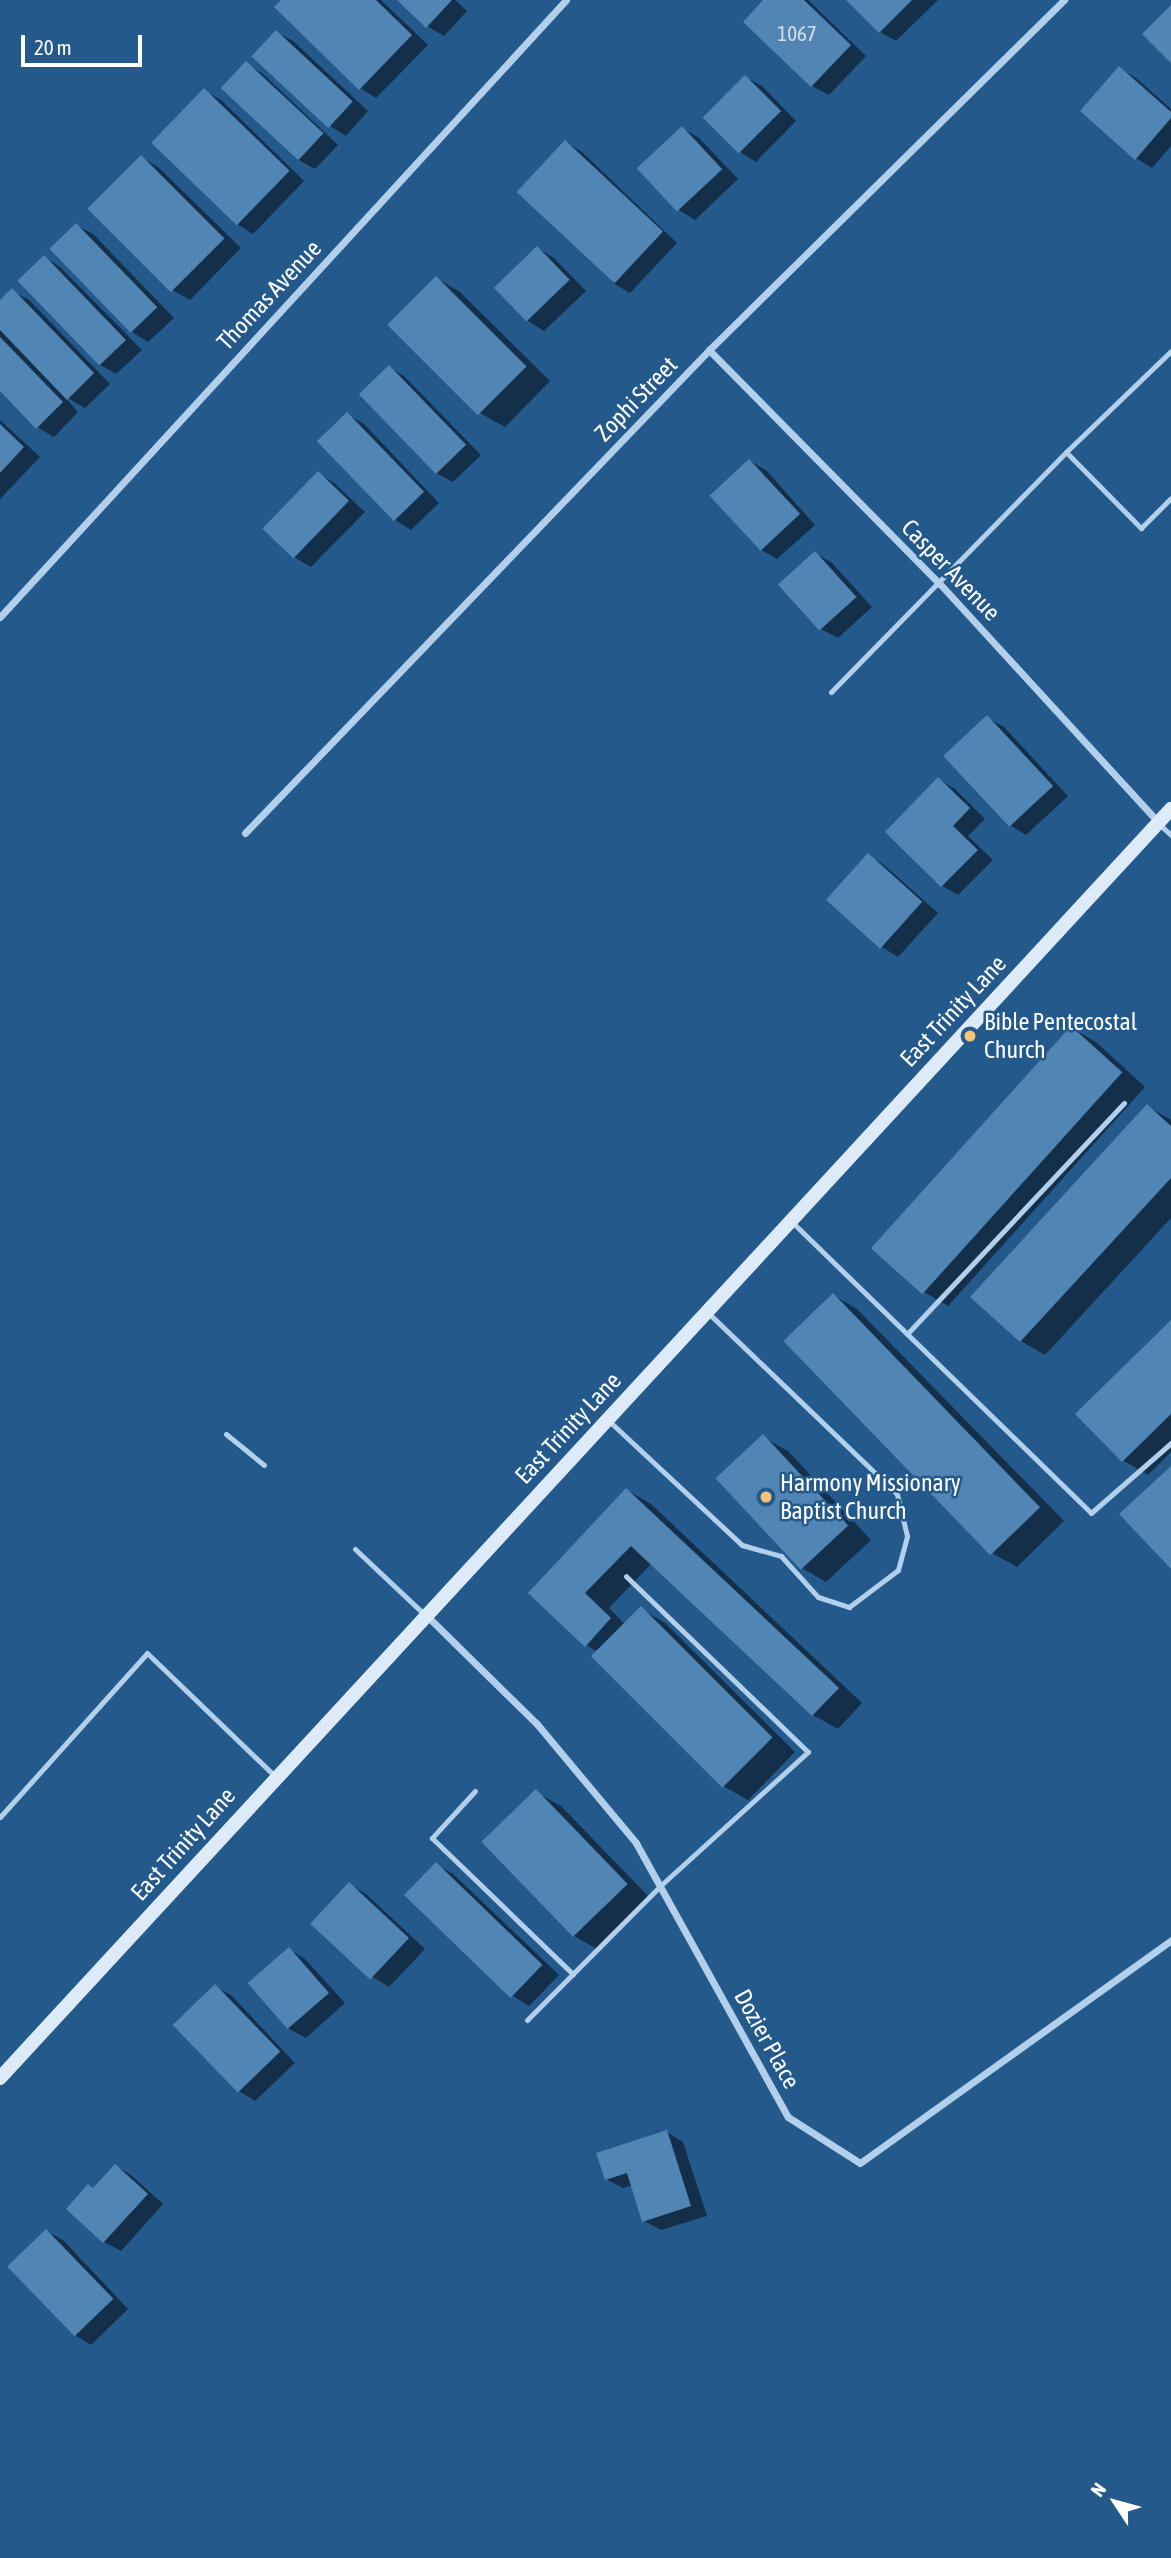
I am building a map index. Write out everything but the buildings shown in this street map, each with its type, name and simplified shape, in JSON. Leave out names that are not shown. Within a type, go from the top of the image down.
[{"type":"main road","name":"East Trinity Lane","points":[[0,2078],[1171,809]]},
{"type":"street","name":"Thomas Avenue","points":[[0,617],[566,0]]},
{"type":"street","name":"Zophi Street","points":[[245,833],[709,350],[1063,0]]},
{"type":"street","name":"Casper Avenue","points":[[709,350],[940,584],[1158,822]]},
{"type":"street","name":"Dozier Place","points":[[425,1615],[537,1724],[636,1843],[788,2117],[860,2163],[1171,1940]]},
{"type":"lane","points":[[831,692],[940,584],[1066,452],[1171,351]]},
{"type":"lane","points":[[1066,452],[1141,528],[1171,498]]},
{"type":"lane","points":[[1158,822],[1171,835]]},
{"type":"lane","points":[[907,1334],[1124,1103]]},
{"type":"lane","points":[[790,1220],[1090,1513],[1171,1443]]},
{"type":"lane","points":[[607,1419],[742,1545],[781,1556],[818,1597],[849,1607],[898,1570],[907,1536],[897,1494],[706,1312]]},
{"type":"lane","points":[[226,1434],[264,1465]]},
{"type":"lane","points":[[355,1549],[425,1615]]},
{"type":"lane","points":[[527,2020],[660,1886],[808,1752],[626,1576]]},
{"type":"lane","points":[[0,1817],[147,1653],[276,1777]]},
{"type":"lane","points":[[475,1791],[432,1838],[573,1974]]},
{"type":"place","name":"Bible Pentecostal Church","points":[[970,1036]]},
{"type":"place","name":"Harmony Missionary Baptist Church","points":[[766,1497]]}]
